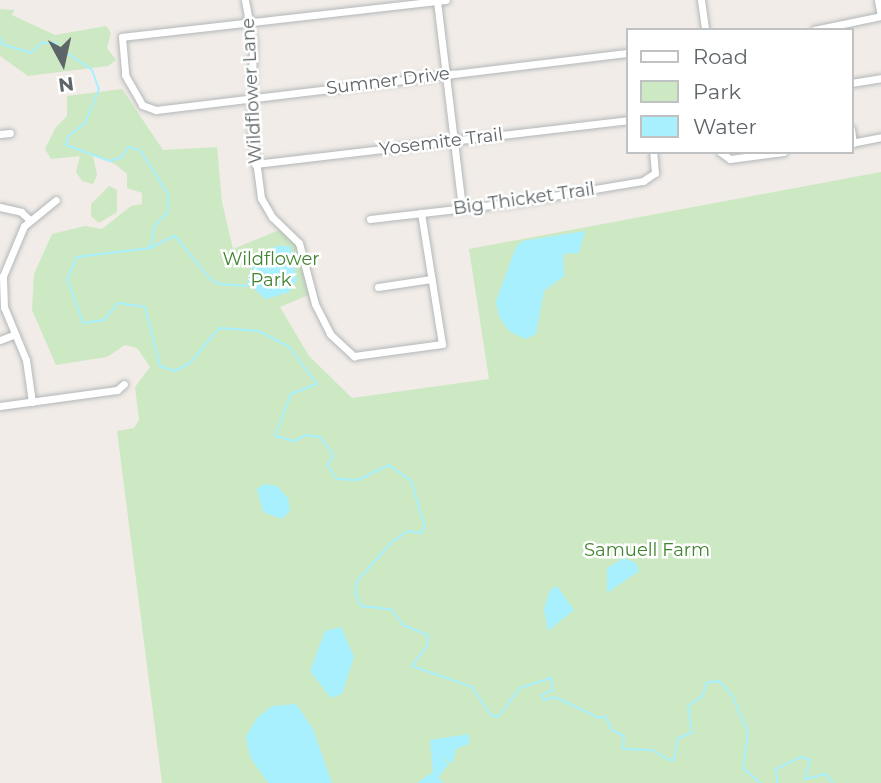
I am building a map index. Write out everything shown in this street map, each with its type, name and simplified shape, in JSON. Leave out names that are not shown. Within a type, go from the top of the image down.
[{"type":"street","name":"Wildflower Lane","points":[[245,0],[251,22],[254,60],[251,97],[255,164],[261,198],[272,217],[299,243],[315,304],[330,334],[354,356],[442,344],[431,279]]},
{"type":"street","points":[[701,0],[705,28]]},
{"type":"street","points":[[824,28],[881,16],[878,0]]},
{"type":"street","points":[[251,22],[441,1],[446,75],[462,208]]},
{"type":"street","name":"Sumner Drive","points":[[251,22],[122,37],[125,75],[149,110],[626,53]]},
{"type":"street","points":[[853,83],[881,78]]},
{"type":"street","name":"Yosemite Trail","points":[[255,164],[626,120]]},
{"type":"street","points":[[0,134],[10,133]]},
{"type":"street","points":[[853,143],[881,137]]},
{"type":"street","name":"Big Thicket Trail","points":[[370,219],[462,208],[649,179],[655,173],[653,154]]},
{"type":"street","points":[[32,402],[26,360],[13,335],[4,307],[2,275],[8,255],[30,220],[56,200]]},
{"type":"street","points":[[0,207],[21,212],[30,220]]},
{"type":"street","points":[[378,286],[431,279],[421,213]]},
{"type":"street","points":[[0,340],[13,335]]},
{"type":"street","points":[[0,406],[117,390],[124,384]]},
{"type":"green space","points":[[0,9],[14,10],[12,15],[55,35],[106,26],[111,33],[107,48],[116,60],[108,66],[28,76],[0,56]]},
{"type":"green space","name":"Samuell Farm","points":[[122,89],[163,150],[217,147],[222,202],[233,249],[282,229],[296,243],[309,295],[280,307],[309,356],[352,398],[489,379],[469,249],[881,172],[881,783],[162,783],[117,431],[134,428],[139,420],[135,387],[150,367],[137,348],[125,345],[107,357],[56,365],[32,310],[34,274],[52,234],[85,226],[102,229],[131,206],[142,204],[142,193],[127,188],[127,174],[115,164],[93,156],[97,175],[93,184],[82,181],[76,172],[80,156],[51,159],[45,149],[56,127],[67,116],[67,96]]},
{"type":"green space","points":[[109,186],[117,190],[117,212],[99,223],[91,216],[91,204]]},
{"type":"water","points":[[585,231],[579,253],[563,254],[564,276],[544,291],[536,334],[525,339],[509,331],[499,316],[496,301],[516,247],[522,241]]},
{"type":"water","points":[[276,246],[290,246],[297,280],[289,292],[266,299],[247,283],[254,263]]},
{"type":"water","points":[[264,484],[277,486],[288,498],[290,511],[282,519],[263,512],[257,489]]},
{"type":"water","points":[[624,558],[636,563],[639,571],[607,593],[607,568]]},
{"type":"water","points":[[557,586],[574,610],[548,631],[544,609],[550,590]]},
{"type":"water","points":[[341,627],[354,657],[342,694],[331,698],[310,671],[325,631]]},
{"type":"water","points":[[296,704],[313,729],[332,783],[268,783],[250,757],[246,736],[257,718],[272,706]]},
{"type":"water","points":[[469,734],[469,744],[456,749],[452,765],[445,757],[448,765],[438,778],[444,783],[417,783],[433,772],[430,740]]},
{"type":"waterway","points":[[0,37],[2,44],[31,53],[41,43],[56,43],[62,55],[70,55],[92,70],[99,89],[85,123],[68,137],[66,145],[110,161],[122,157],[128,147],[140,150],[168,194],[168,212],[155,225],[150,248],[77,257],[67,279],[83,323],[104,320],[118,303],[145,307],[160,366],[175,371],[190,363],[219,328],[259,331],[289,347],[317,384],[291,394],[275,436],[294,441],[306,435],[320,437],[331,451],[333,457],[327,465],[337,479],[358,480],[389,465],[411,481],[425,527],[421,533],[408,531],[393,541],[357,581],[355,593],[361,606],[391,609],[403,625],[428,635],[427,646],[412,666],[472,687],[491,715],[498,717],[520,688],[551,678],[553,690],[542,695],[544,700],[555,697],[599,718],[605,716],[612,730],[624,736],[623,749],[652,750],[669,760],[674,760],[678,738],[692,733],[688,706],[703,696],[706,683],[719,681],[732,695],[748,732],[743,768],[760,783]]},
{"type":"waterway","points":[[150,248],[175,236],[210,279],[219,284],[248,286]]},
{"type":"waterway","points":[[777,783],[776,769],[801,757],[810,760],[805,779],[826,774],[833,783]]},
{"type":"park label","name":"Wildflower Park","points":[[271,270]]}]
